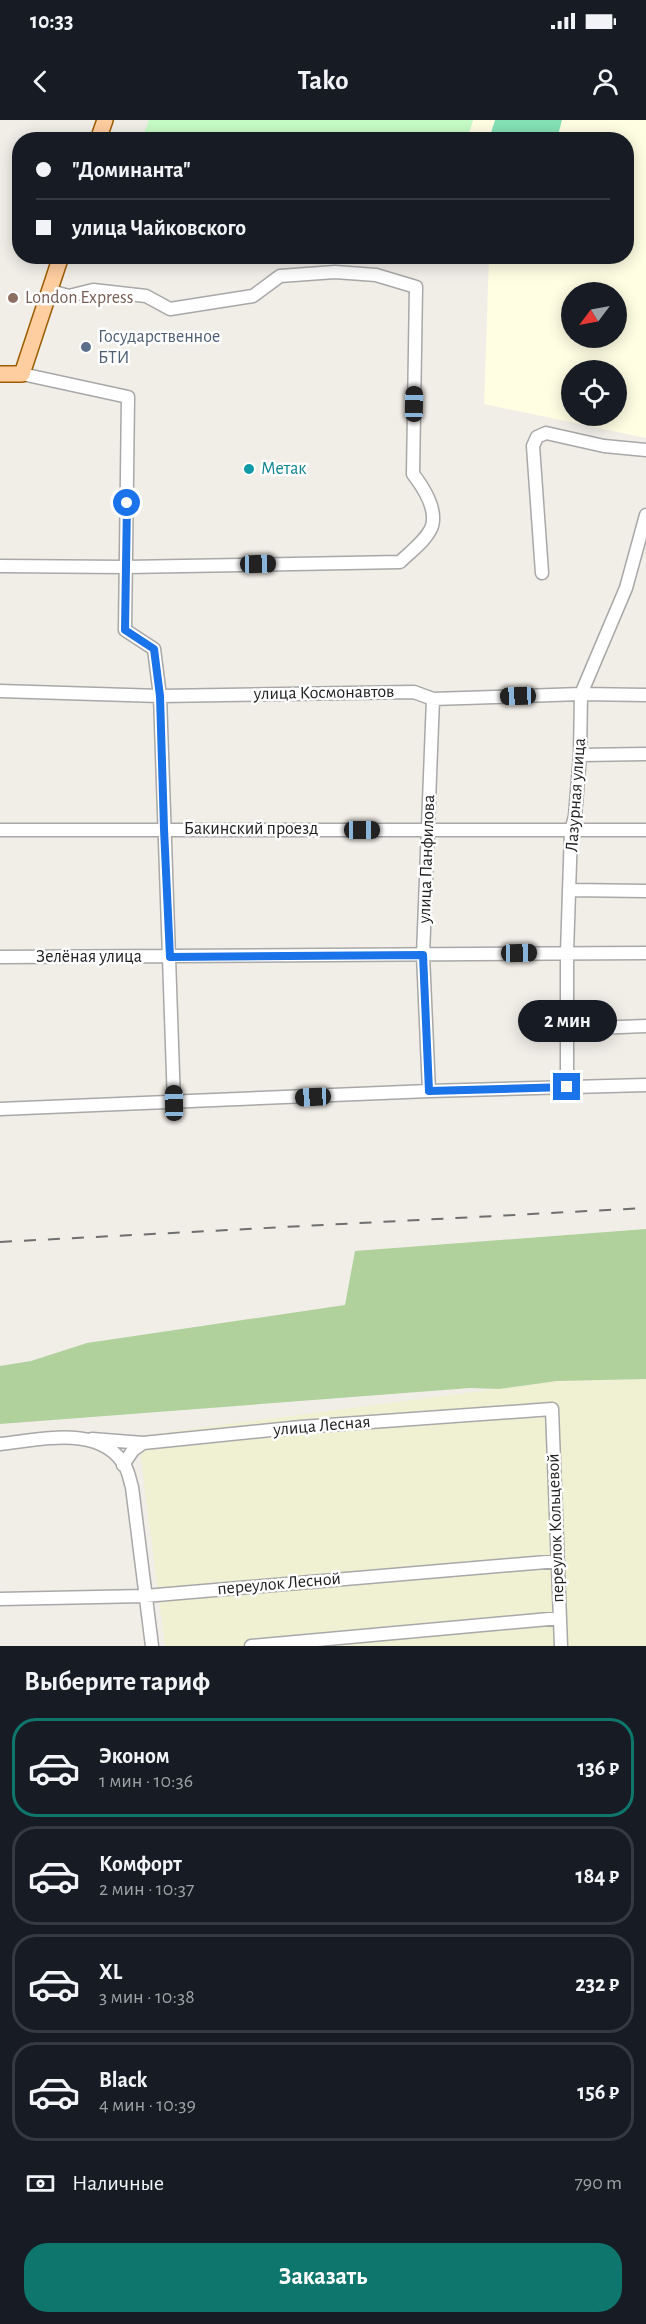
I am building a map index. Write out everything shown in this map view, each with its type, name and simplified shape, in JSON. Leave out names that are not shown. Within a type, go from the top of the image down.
[{"type":"main road","points":[[0,374],[22,374],[58,264]]},
{"type":"street","points":[[0,566],[126,567],[400,562],[418,546],[432,526],[431,508],[425,490],[413,474],[416,287],[376,275],[335,272],[280,276],[253,296],[170,309],[146,296],[93,290],[69,296],[50,291]]},
{"type":"street","points":[[22,374],[128,397],[125,630],[154,649],[160,696],[174,1103]]},
{"type":"street","points":[[542,573],[533,446],[537,437],[546,433],[604,446],[646,450]]},
{"type":"street","name":"Лазурная улица","points":[[567,1087],[569,1029],[567,953],[571,831],[575,816],[580,755],[581,694],[626,588],[646,515]]},
{"type":"street","name":"улица Космонавтов","points":[[0,691],[160,696],[414,692],[433,699],[581,694],[646,695]]},
{"type":"street","name":"улица Панфилова","points":[[429,1091],[423,955],[433,699]]},
{"type":"street","points":[[580,755],[646,754]]},
{"type":"street","name":"Бакинский проезд","points":[[0,830],[646,830]]},
{"type":"street","points":[[570,890],[646,891]]},
{"type":"street","name":"Зелёная улица","points":[[0,957],[646,953]]},
{"type":"street","points":[[569,1029],[646,1026]]},
{"type":"street","points":[[0,1109],[429,1091],[646,1085]]},
{"type":"street","name":"улица Лесная","points":[[0,1444],[64,1438],[142,1443],[301,1427],[552,1409]]},
{"type":"street","name":"переулок Кольцевой","points":[[552,1409],[561,1646]]},
{"type":"street","points":[[92,1439],[116,1455],[132,1487],[152,1646]]},
{"type":"street","points":[[123,1465],[133,1450],[142,1443]]},
{"type":"street","name":"переулок Лесной","points":[[0,1599],[145,1596],[558,1561]]},
{"type":"street","points":[[251,1646],[560,1618]]},
{"type":"shaded area","points":[[473,120],[646,120],[646,438],[589,426],[627,426],[627,360],[561,360],[561,420],[484,404],[489,264],[634,264],[634,132],[469,132]]},
{"type":"green space","points":[[149,120],[473,120],[469,132],[145,132]]},
{"type":"green space","points":[[495,120],[562,120],[559,132],[491,132]]},
{"type":"green space","points":[[646,1229],[646,1379],[557,1381],[499,1389],[470,1388],[0,1424],[0,1366],[31,1361],[87,1343],[345,1305],[355,1251]]},
{"type":"green space","points":[[646,1379],[646,1646],[165,1646],[138,1436],[557,1381]]},
{"type":"railway","points":[[0,1242],[646,1208]]},
{"type":"place","name":"London Express","points":[[13,298]]},
{"type":"place","name":"Государственное БТИ","points":[[86,347]]},
{"type":"place","name":"Метак","points":[[249,469]]},
{"type":"route","points":[[127,503],[125,630],[154,649],[160,696],[170,957],[423,955],[429,1091],[567,1087]]}]
